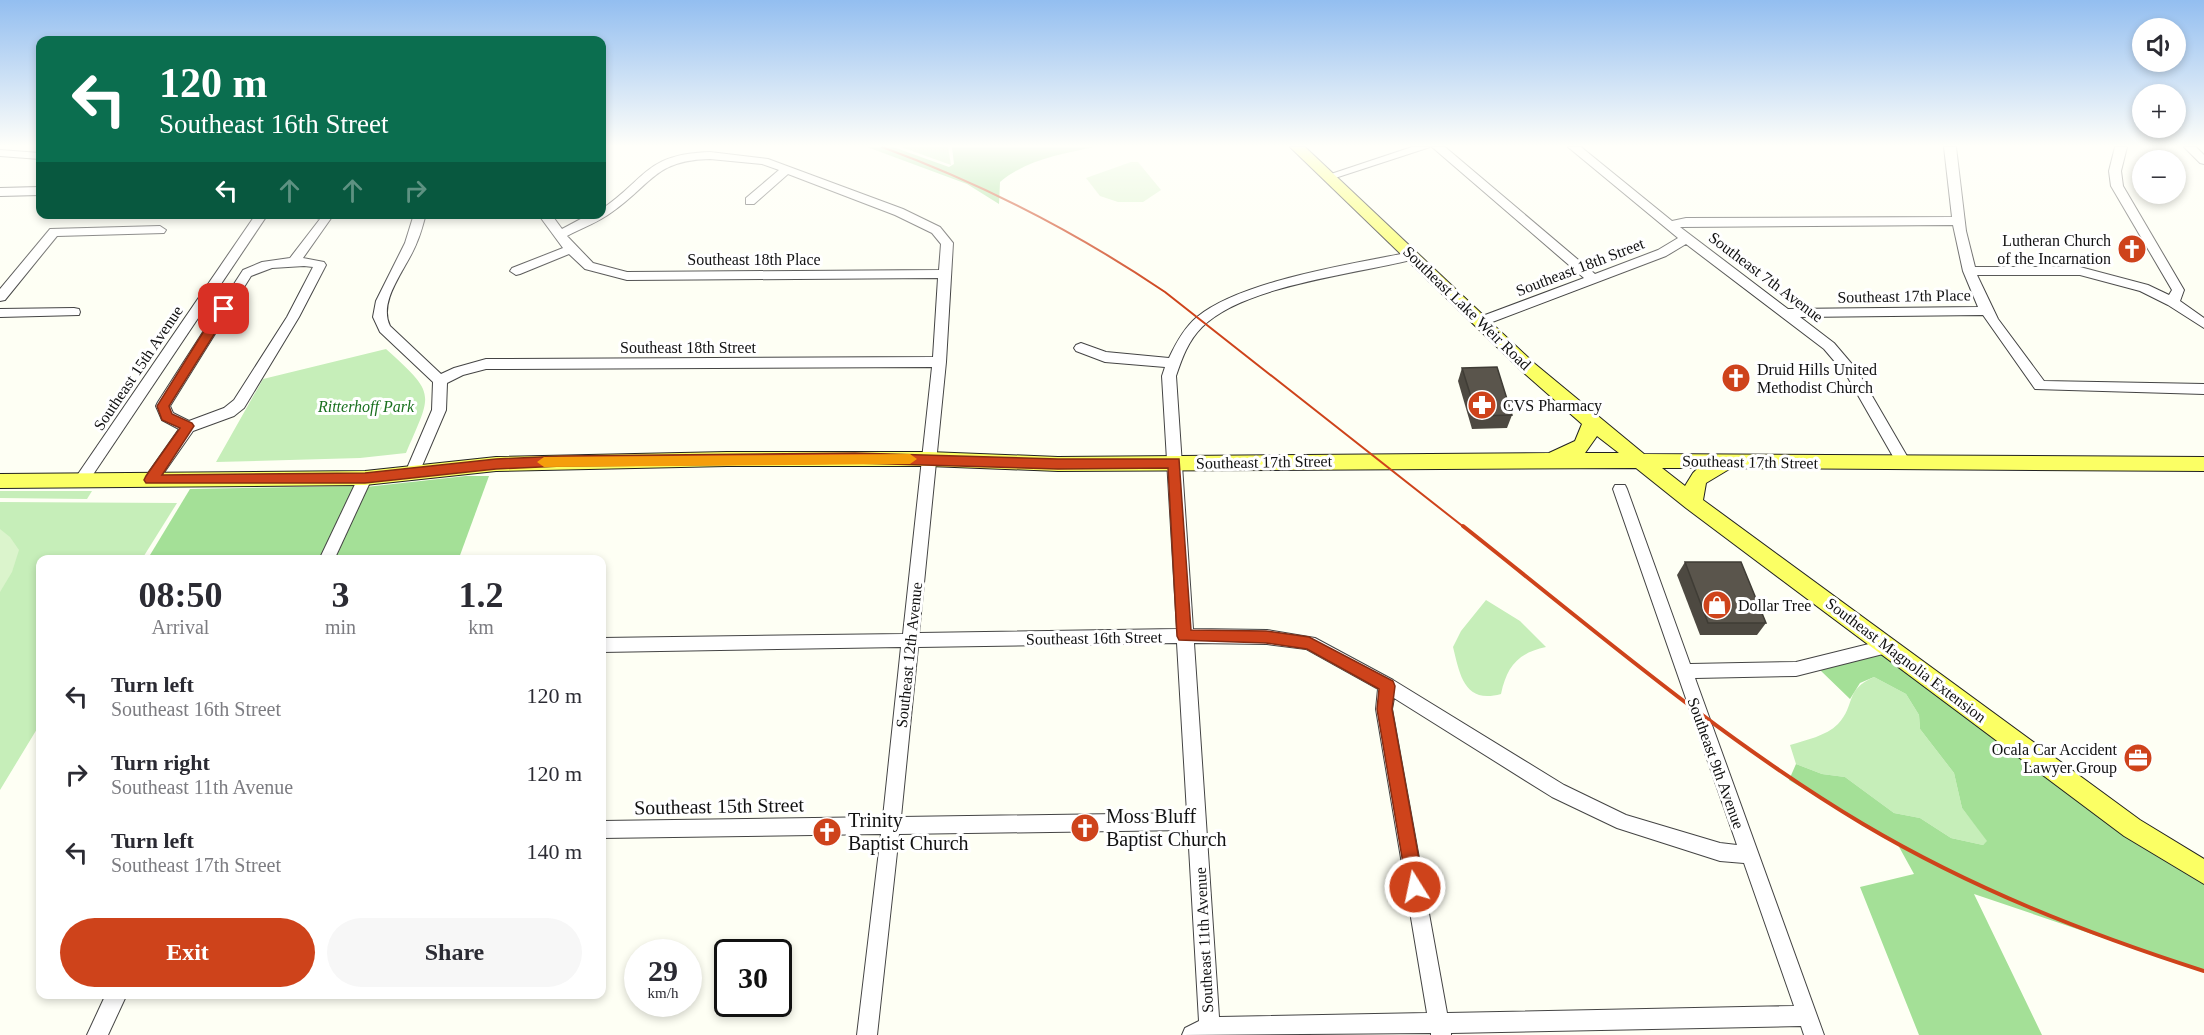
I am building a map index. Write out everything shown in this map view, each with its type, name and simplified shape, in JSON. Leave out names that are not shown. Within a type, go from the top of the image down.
[{"type":"main road","name":"Southeast Lake Weir Road","points":[[1347,195],[1529,368],[1592,422],[1644,461]]},
{"type":"main road","points":[[1541,460],[1580,450],[1586,443],[1592,422]]},
{"type":"main road","name":"Southeast 17th Street","points":[[0,481],[365,478],[496,464],[562,461],[928,459],[1058,464],[1541,460],[2204,464]]},
{"type":"main road","name":"Southeast Magnolia Extension","points":[[1644,461],[1693,503],[2132,828],[2204,872]]},
{"type":"main road","points":[[1693,503],[1693,489],[1698,477],[1730,462]]},
{"type":"street","name":"Southeast 12th Avenue","points":[[606,210],[623,195]]},
{"type":"street","points":[[750,201],[757,195]]},
{"type":"street","name":"Southeast 12th Avenue","points":[[853,195],[898,212],[936,230],[947,243],[939,362],[867,1035]]},
{"type":"street","points":[[1495,195],[1594,280]]},
{"type":"street","name":"Southeast 7th Avenue","points":[[1633,195],[1829,346],[1852,373],[1904,463]]},
{"type":"street","points":[[1955,195],[1958,221],[1969,271],[1986,311],[2040,386],[2204,389]]},
{"type":"street","points":[[2122,195],[2178,290],[2173,302]]},
{"type":"street","name":"Southeast 15th Avenue","points":[[81,481],[259,219]]},
{"type":"street","points":[[294,263],[325,219]]},
{"type":"street","points":[[412,472],[439,410],[440,381],[385,329],[379,317],[382,301],[411,243],[418,219]]},
{"type":"street","name":"Southeast 18th Place","points":[[548,219],[589,266],[627,276],[946,274]]},
{"type":"street","name":"Southeast 12th Avenue","points":[[561,234],[591,219]]},
{"type":"street","points":[[1670,225],[1686,222],[1958,221]]},
{"type":"street","points":[[0,297],[54,232],[160,230]]},
{"type":"street","name":"Southeast 18th Street","points":[[1482,321],[1662,253],[1686,238]]},
{"type":"street","points":[[516,271],[572,249]]},
{"type":"street","name":"Southeast 11th Avenue","points":[[1204,1032],[1197,821],[1169,376],[1179,348],[1203,320],[1224,306],[1295,282],[1412,256]]},
{"type":"street","points":[[151,480],[188,426],[229,412],[238,404],[293,318],[320,265],[313,262],[271,264],[247,273],[163,406],[167,417],[188,426]]},
{"type":"street","points":[[1969,271],[2080,271],[2118,280],[2173,302],[2204,324]]},
{"type":"street","name":"Southeast 17th Place","points":[[1787,313],[1986,311]]},
{"type":"street","points":[[0,313],[74,312]]},
{"type":"street","points":[[1081,348],[1105,357],[1173,363]]},
{"type":"street","name":"Southeast 18th Street","points":[[440,381],[459,371],[486,364],[939,362]]},
{"type":"street","points":[[328,555],[365,478]]},
{"type":"street","name":"Southeast 9th Avenue","points":[[1620,489],[1811,1025]]},
{"type":"street","name":"Southeast 16th Street","points":[[606,645],[1184,636],[1266,637],[1309,643],[1387,686],[1558,791],[1623,822],[1720,852],[1749,855]]},
{"type":"street","points":[[1683,671],[1796,669],[1889,646]]},
{"type":"street","points":[[1387,686],[1384,709],[1440,1028]]},
{"type":"street","name":"Southeast 15th Street","points":[[606,830],[1197,821]]},
{"type":"street","points":[[97,1035],[115,999]]},
{"type":"street","points":[[1204,1032],[1811,1025]]},
{"type":"green space","points":[[985,195],[999,195],[999,204]]},
{"type":"green space","points":[[1153,195],[1143,202],[1118,202],[1100,196]]},
{"type":"green space","name":"Ritterhoff Park","points":[[386,349],[414,376],[422,386],[425,395],[425,405],[406,453],[360,458],[216,462],[263,379]]},
{"type":"green space","points":[[466,476],[489,476],[460,555],[333,555],[366,487]]},
{"type":"green space","points":[[356,486],[322,555],[150,555],[190,489]]},
{"type":"green space","points":[[0,491],[92,491],[87,499],[0,498]]},
{"type":"green space","points":[[0,502],[177,503],[144,555],[36,555],[36,731],[0,790]]},
{"type":"green space","points":[[0,529],[10,537],[19,550],[12,572],[0,592]]},
{"type":"green space","points":[[1486,600],[1520,621],[1546,647],[1528,653],[1515,662],[1510,668],[1501,694],[1489,696],[1479,695],[1466,685],[1458,668],[1453,647],[1461,631]]},
{"type":"green space","points":[[1886,653],[2204,878],[2204,972],[1974,894],[2042,1035],[1919,1035],[1860,887],[1914,874],[1898,845],[1789,780],[1796,764],[1822,774],[1845,777],[1894,813],[1920,818],[1951,838],[1983,845],[1987,841],[1962,808],[1954,773],[1920,729],[1919,715],[1906,694],[1874,677],[1860,683],[1850,699],[1820,670]]},
{"type":"green space","points":[[1874,677],[1906,694],[1919,715],[1920,729],[1954,773],[1962,808],[1988,841],[1983,845],[1951,838],[1920,818],[1894,813],[1845,777],[1822,774],[1796,764],[1790,745],[1828,732],[1838,724],[1858,687]]},
{"type":"building","points":[[1497,367],[1512,415],[1477,416],[1462,368]]},
{"type":"building","points":[[1685,562],[1741,562],[1766,623],[1708,623]]},
{"type":"railway","points":[[997,195],[1097,249],[1165,292],[1465,528]]},
{"type":"railway","points":[[1463,526],[1708,720],[1863,824],[1987,889],[2072,925],[2204,971]]},
{"type":"slow traffic","points":[[544,462],[910,459]]},
{"type":"place","name":"Lutheran Church of the Incarnation","points":[[2132,249]]},
{"type":"place","name":"Druid Hills United Methodist Church","points":[[1736,378]]},
{"type":"place","name":"CVS Pharmacy","points":[[1482,405]]},
{"type":"place","name":"Dollar Tree","points":[[1717,605]]},
{"type":"place","name":"Ocala Car Accident Lawyer Group","points":[[2138,758]]},
{"type":"place","name":"Moss Bluff Baptist Church","points":[[1085,828]]},
{"type":"place","name":"Trinity Baptist Church","points":[[827,832]]},
{"type":"route","points":[[224,309],[163,406],[167,417],[188,426],[151,480],[365,478],[496,464],[562,461],[855,458],[1058,464],[1175,463],[1184,636],[1266,637],[1309,643],[1387,686],[1384,709],[1415,887]]}]
